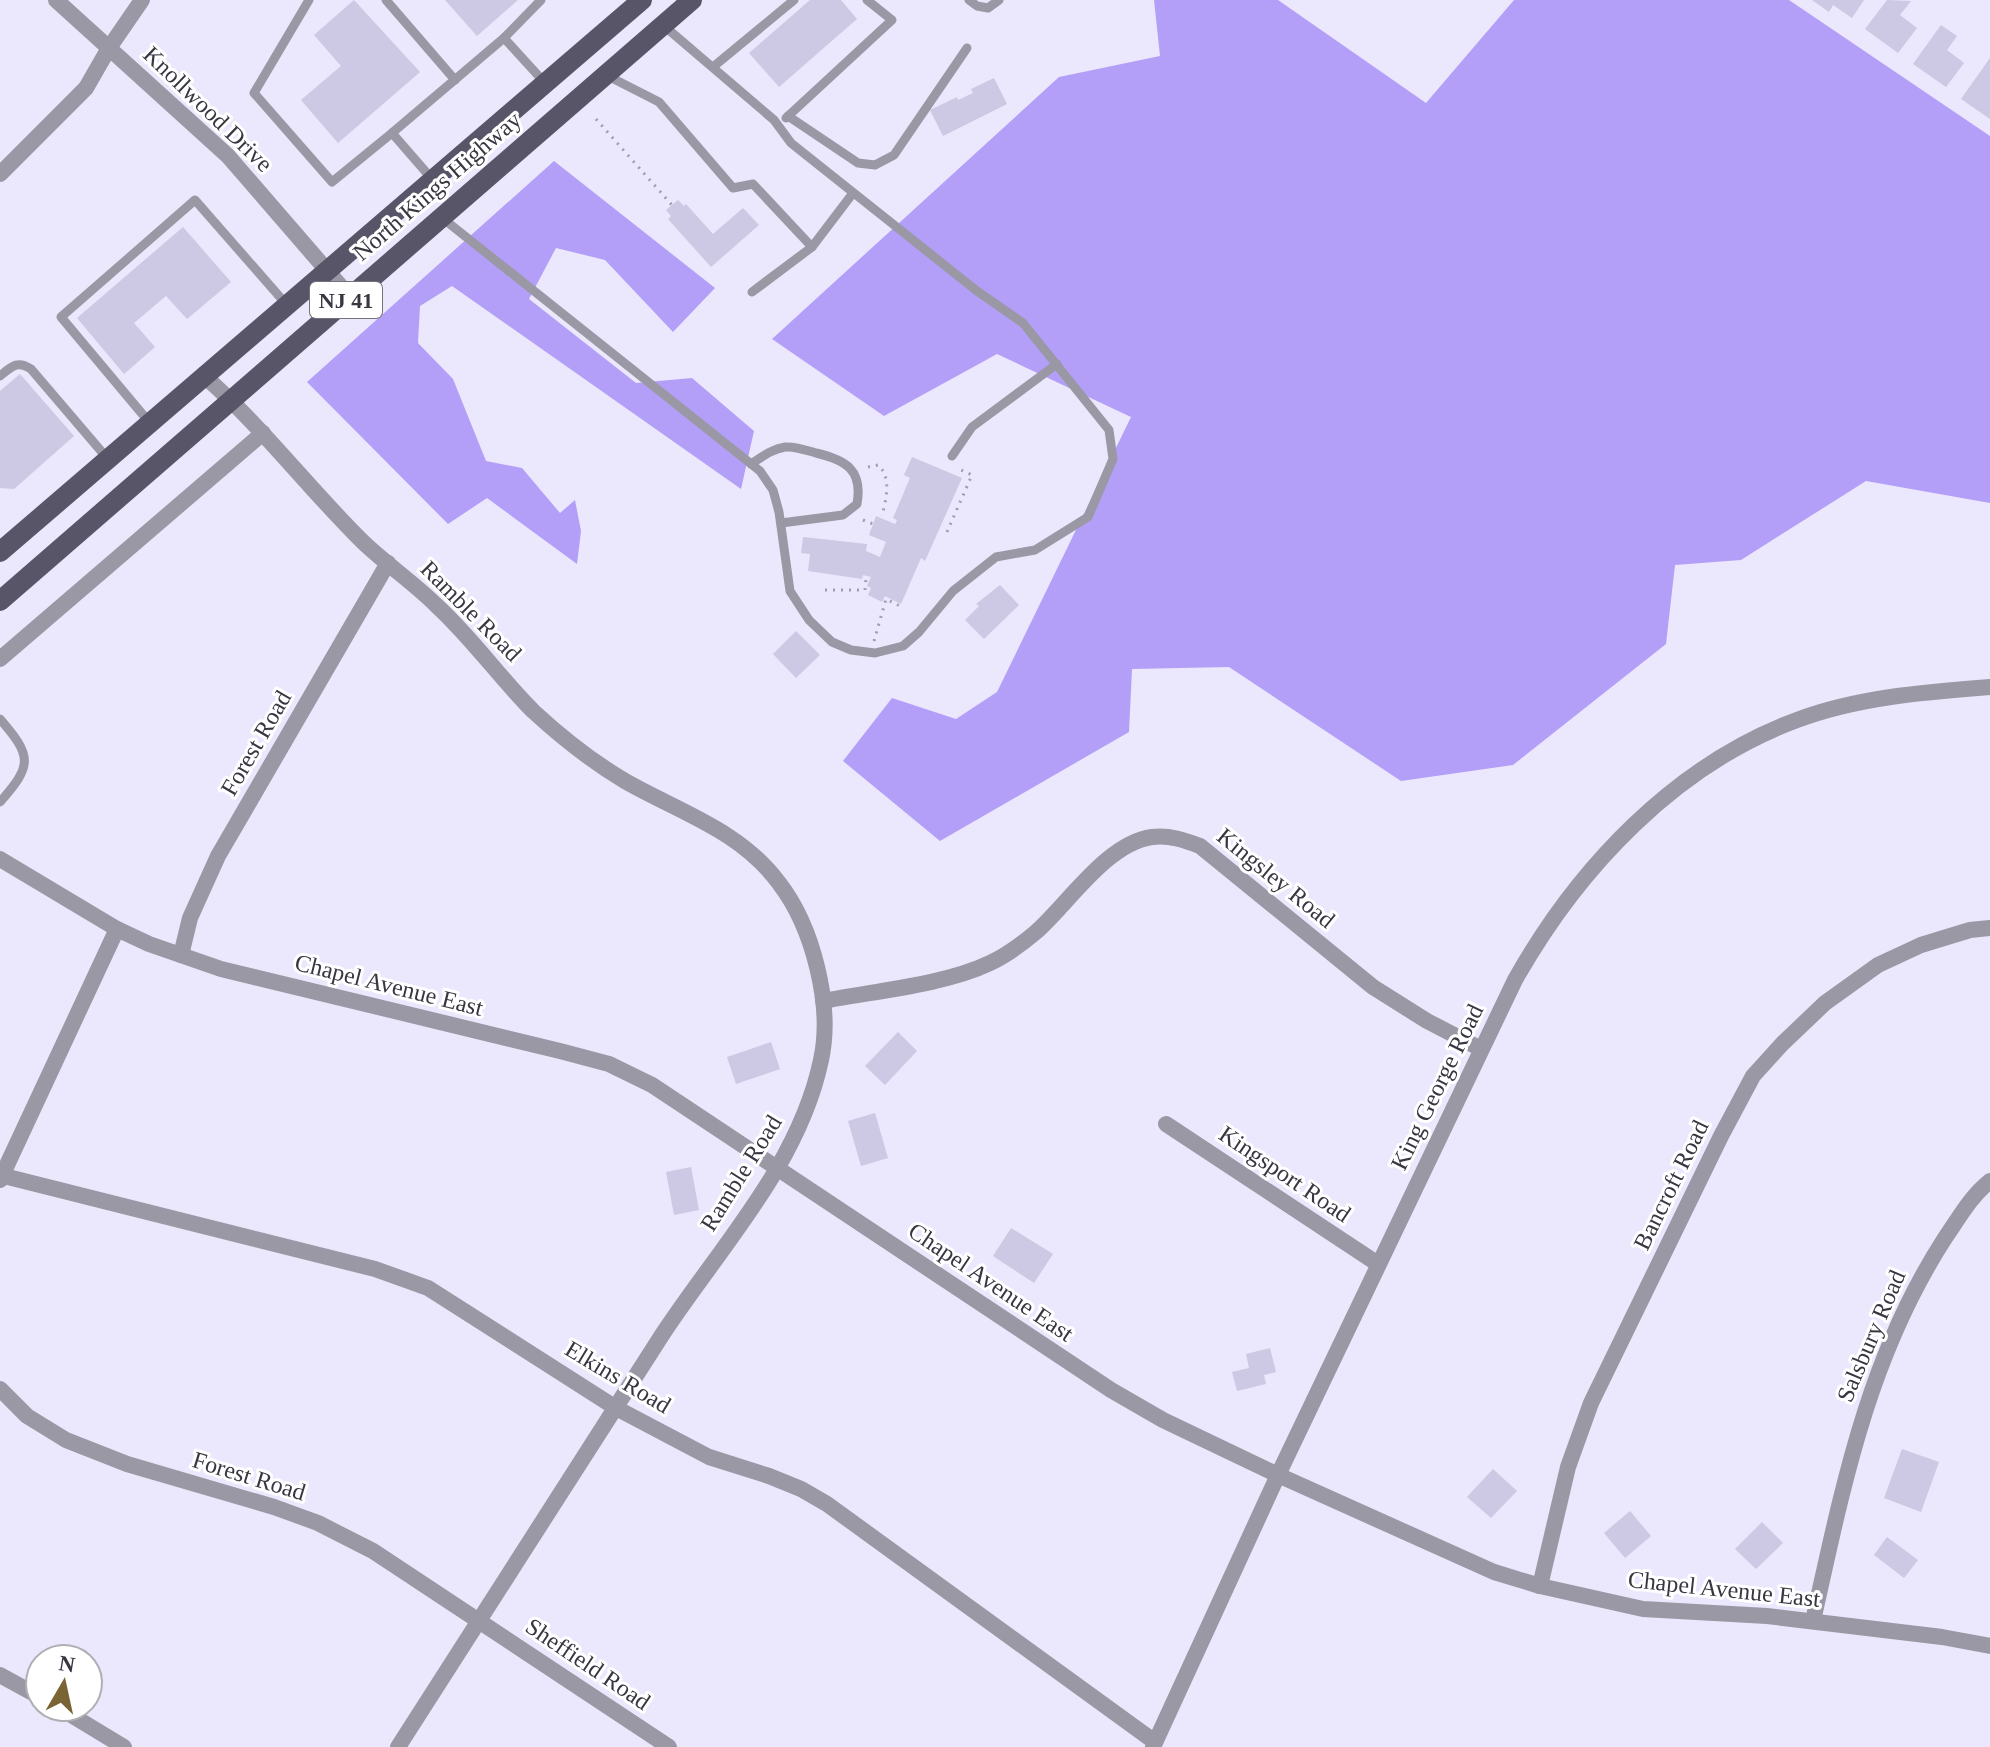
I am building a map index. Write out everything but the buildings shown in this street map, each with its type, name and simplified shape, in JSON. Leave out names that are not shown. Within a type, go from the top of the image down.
[{"type":"main road","name":"North Kings Highway","points":[[0,601],[692,0]]},
{"type":"main road","name":"North Kings Highway","points":[[2,547],[545,83],[631,4]]},
{"type":"street","name":"Knollwood Drive","points":[[56,0],[228,156],[350,297]]},
{"type":"street","points":[[0,174],[86,88],[142,0]]},
{"type":"street","name":"Ramble Road","points":[[203,375],[231,399],[364,543],[440,608],[535,712],[624,780],[715,826],[755,855],[780,884],[800,918],[816,964],[823,1001],[826,1036],[820,1065],[806,1112],[777,1169],[665,1331],[398,1747]]},
{"type":"street","points":[[0,659],[263,433]]},
{"type":"street","name":"Forest Road","points":[[181,955],[190,918],[218,856],[388,563]]},
{"type":"street","name":"King George Road","points":[[1154,1745],[1278,1475],[1481,1049],[1541,933],[1574,889],[1649,811],[1704,767],[1747,741],[1800,719],[1853,705],[1921,693],[1990,687]]},
{"type":"street","name":"Kingsley Road","points":[[823,1001],[957,975],[991,962],[1035,934],[1124,847],[1151,837],[1178,837],[1200,846],[1373,987],[1427,1021],[1481,1049]]},
{"type":"street","name":"Chapel Avenue East","points":[[0,859],[117,929],[221,969],[609,1064],[652,1085],[1111,1390],[1163,1420],[1494,1572],[1540,1586],[1643,1609],[1767,1616],[1942,1637],[1990,1646]]},
{"type":"street","name":"Bancroft Road","points":[[1540,1586],[1568,1467],[1591,1403],[1753,1076],[1825,1003],[1878,965],[1921,945],[1970,930],[1990,928]]},
{"type":"street","points":[[0,1177],[117,929]]},
{"type":"street","name":"Kingsport Road","points":[[1166,1124],[1378,1264]]},
{"type":"street","name":"Elkins Road","points":[[0,1177],[375,1269],[428,1288],[616,1408],[709,1457],[780,1480],[827,1504],[1154,1745]]},
{"type":"street","name":"Salsbury Road","points":[[1813,1621],[1847,1464],[1874,1379],[1926,1267],[1975,1193],[1990,1181]]},
{"type":"street","name":"Forest Road","points":[[0,1389],[27,1416],[66,1440],[127,1464],[318,1523],[373,1551],[480,1620]]},
{"type":"street","name":"Sheffield Road","points":[[480,1620],[669,1747]]},
{"type":"street","points":[[0,1675],[24,1688]]},
{"type":"street","points":[[84,1723],[124,1747]]},
{"type":"lane","points":[[309,0],[254,93],[332,182],[504,38],[541,0]]},
{"type":"lane","points":[[386,0],[455,80]]},
{"type":"lane","points":[[713,67],[794,0]]},
{"type":"lane","points":[[778,125],[892,20],[867,0]]},
{"type":"lane","points":[[969,0],[977,6],[988,8],[999,0]]},
{"type":"lane","points":[[441,217],[760,471],[773,490],[781,523],[790,591],[809,620],[832,642],[851,650],[870,652],[903,646],[919,632],[953,591],[996,557],[1035,550],[1088,517],[1113,459],[1109,430],[1023,323],[977,291],[791,143],[778,125],[663,25]]},
{"type":"lane","points":[[504,38],[545,83]]},
{"type":"lane","points":[[788,116],[858,163],[875,165],[894,155],[967,48]]},
{"type":"lane","points":[[606,75],[659,102],[733,188],[753,184],[812,247]]},
{"type":"lane","points":[[392,133],[432,179]]},
{"type":"lane","points":[[752,292],[812,247],[853,193]]},
{"type":"lane","points":[[149,422],[61,317],[195,200],[286,304]]},
{"type":"lane","points":[[0,376],[14,364],[31,369],[107,458]]},
{"type":"lane","points":[[951,460],[972,427],[1057,364]]},
{"type":"lane","points":[[751,464],[772,450],[795,447],[834,457],[849,466],[856,476],[860,489],[857,504],[843,515],[781,523]]},
{"type":"lane","points":[[0,719],[20,742],[25,758],[21,776],[0,802]]},
{"type":"path","points":[[596,119],[672,205]]},
{"type":"path","points":[[947,532],[972,475],[951,460]]},
{"type":"path","points":[[868,467],[878,465],[886,478],[887,493],[882,516]]},
{"type":"path","points":[[863,520],[873,524]]},
{"type":"path","points":[[825,590],[865,590],[866,578]]},
{"type":"path","points":[[870,652],[886,599],[900,606]]},
{"type":"shaded area","points":[[1154,0],[1278,0],[1426,103],[1514,0],[1789,0],[1990,136],[1990,503],[1866,481],[1741,560],[1675,565],[1666,644],[1513,765],[1401,781],[1229,667],[1132,669],[1129,732],[940,841],[843,761],[892,698],[956,719],[997,692],[1131,417],[997,354],[884,416],[772,339],[1059,77],[1160,56]]},
{"type":"shaded area","points":[[554,161],[715,288],[673,332],[605,260],[556,248],[529,299],[636,383],[692,378],[754,431],[741,489],[452,286],[420,306],[418,343],[453,379],[486,461],[522,468],[560,513],[575,500],[581,531],[577,564],[487,498],[448,524],[307,382]]}]
